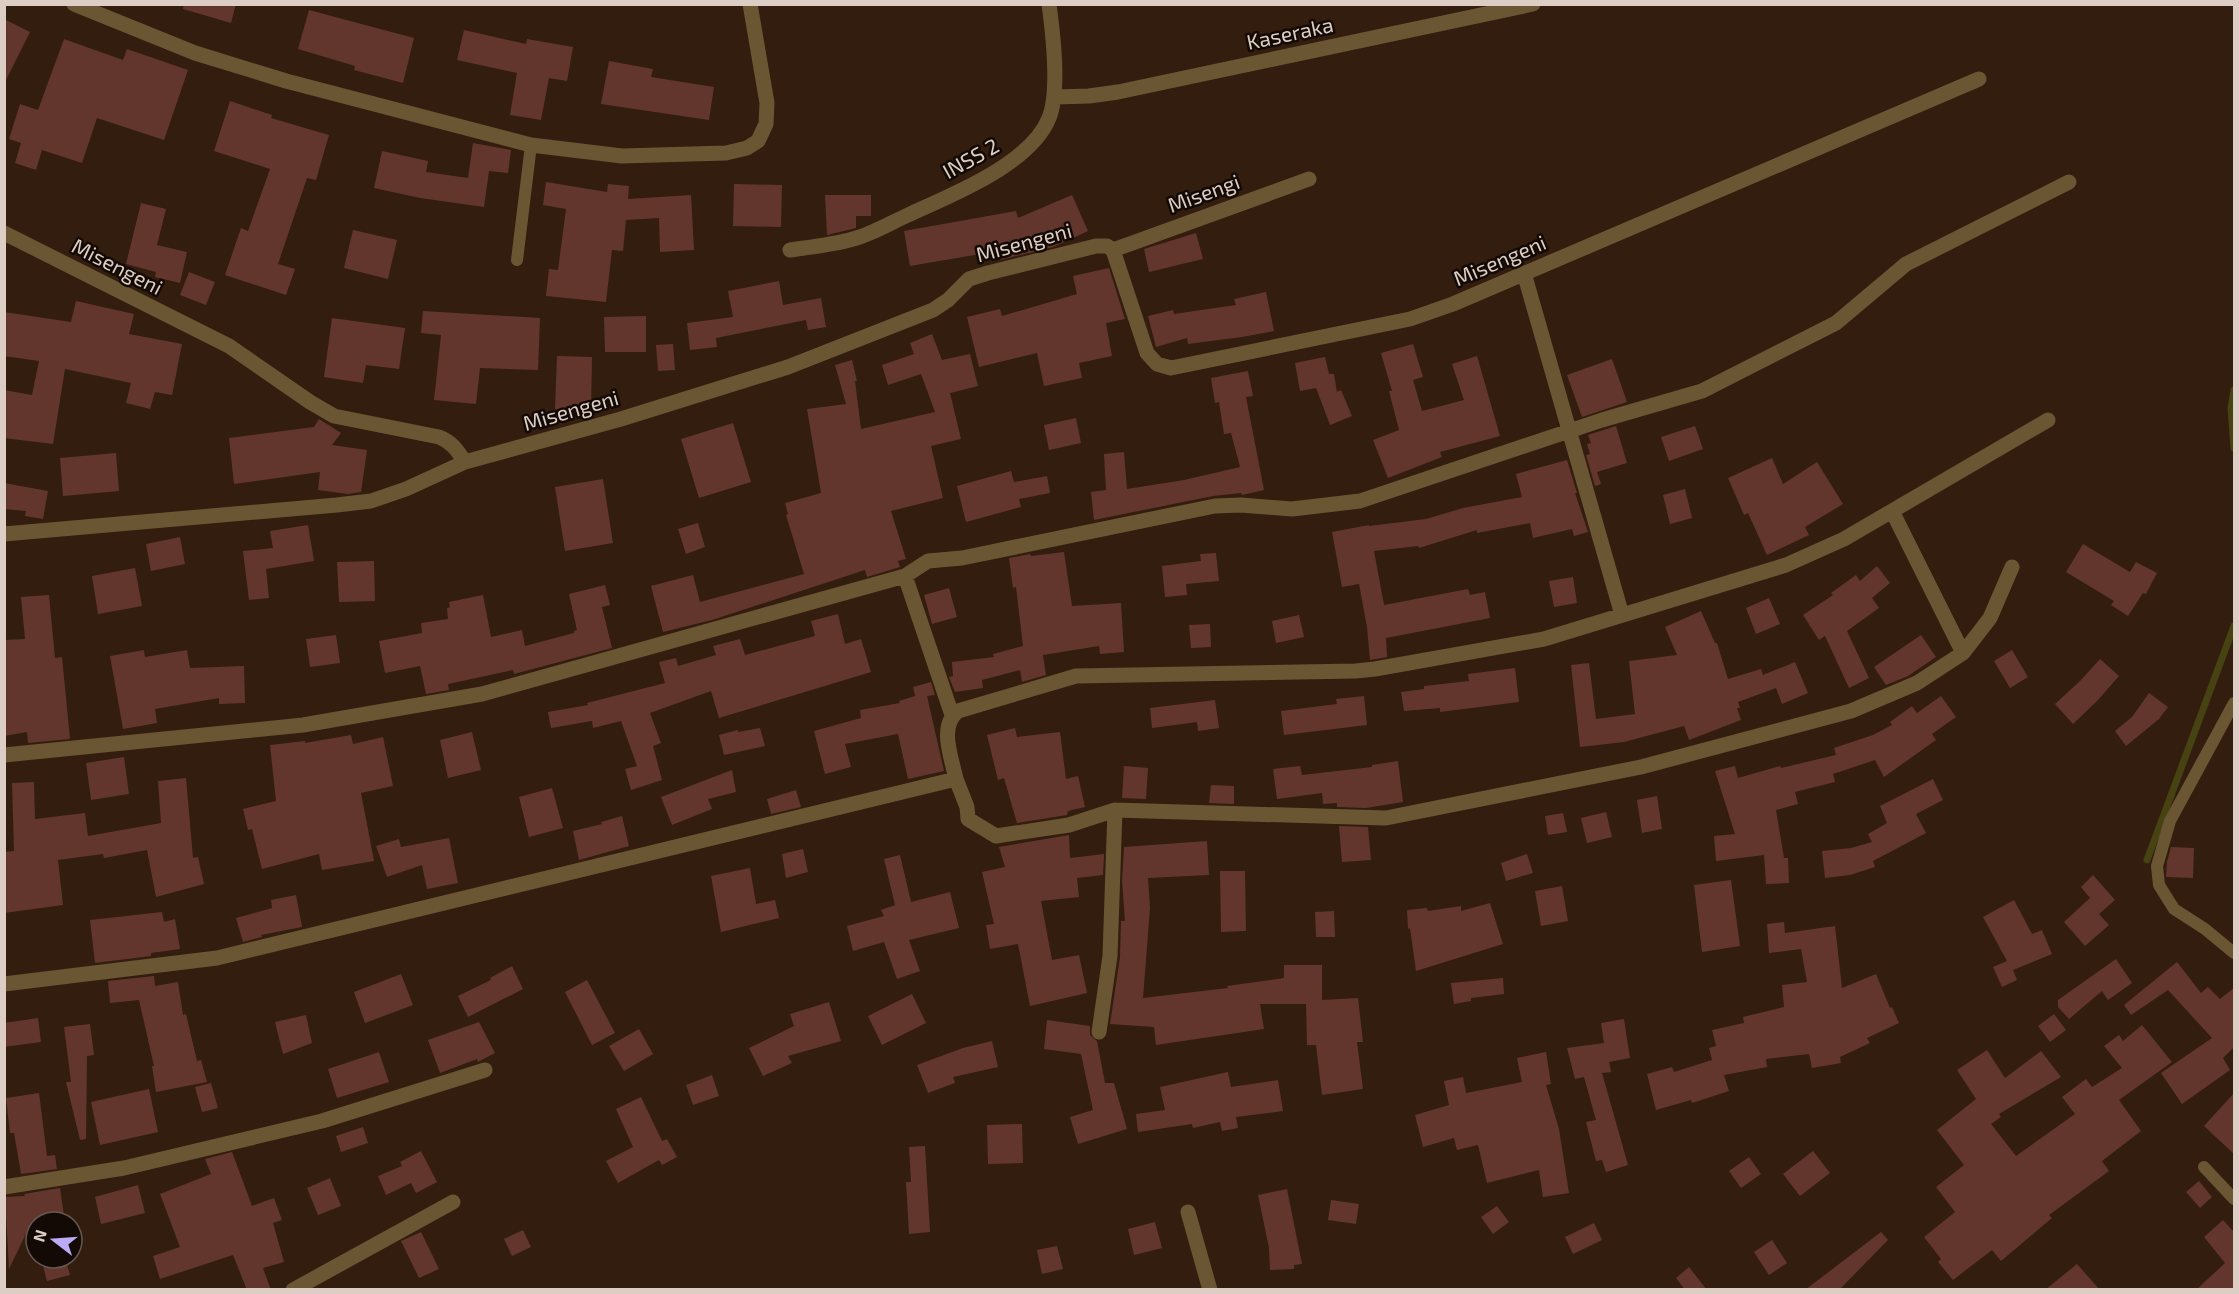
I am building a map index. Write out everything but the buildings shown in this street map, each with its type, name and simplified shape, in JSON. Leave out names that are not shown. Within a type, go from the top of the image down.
[{"type":"street","points":[[74,4],[195,53],[286,81],[531,145],[622,156],[726,153],[747,148],[758,141],[766,124],[767,103],[750,4]]},
{"type":"street","name":"INSS 2","points":[[790,250],[831,245],[856,238],[971,186],[1020,155],[1033,143],[1049,119],[1055,97],[1049,4]]},
{"type":"street","name":"Kaseraka","points":[[1055,97],[1118,92],[1533,4]]},
{"type":"street","name":"Misengeni","points":[[4,233],[229,346],[334,416],[438,437],[454,447],[465,462],[621,419],[788,367],[933,310],[948,300],[969,279],[1096,246],[1107,246],[1113,250],[1148,353],[1157,364],[1171,368],[1410,319],[1453,304],[1979,79]]},
{"type":"street","name":"Misengi","points":[[1113,250],[1309,179]]},
{"type":"street","points":[[4,755],[303,725],[482,694],[904,576],[928,561],[962,558],[1215,506],[1292,509],[1360,501],[1569,431],[1702,391],[1836,323],[1906,264],[2069,182]]},
{"type":"street","points":[[1524,273],[1622,615]]},
{"type":"street","points":[[2012,567],[1990,618],[1963,653],[1917,683],[1851,711],[1641,767],[1416,814],[1386,818],[1115,810],[1069,825],[996,836],[968,819],[967,807],[956,779],[947,729],[952,716],[958,711],[1076,676],[1375,669],[1544,639],[1786,565],[1844,539],[2048,420]]},
{"type":"street","points":[[4,534],[371,501],[406,489],[465,462]]},
{"type":"street","points":[[1892,511],[1963,653]]},
{"type":"street","points":[[904,576],[952,716]]},
{"type":"street","points":[[4,984],[217,958],[956,779]]},
{"type":"street","points":[[1099,1032],[1110,956],[1115,810]]},
{"type":"street","points":[[4,1188],[124,1168],[299,1126],[485,1070]]},
{"type":"street","points":[[293,1290],[453,1202]]},
{"type":"street","points":[[1188,1212],[1210,1290]]},
{"type":"lane","points":[[517,260],[531,145]]},
{"type":"lane","points":[[2235,703],[2170,821],[2157,866],[2159,885],[2174,909],[2205,929],[2235,953]]},
{"type":"lane","points":[[2204,1167],[2235,1199]]},
{"type":"waterway","points":[[2234,390],[2231,408],[2234,448]]},
{"type":"waterway","points":[[2147,860],[2234,626]]}]
